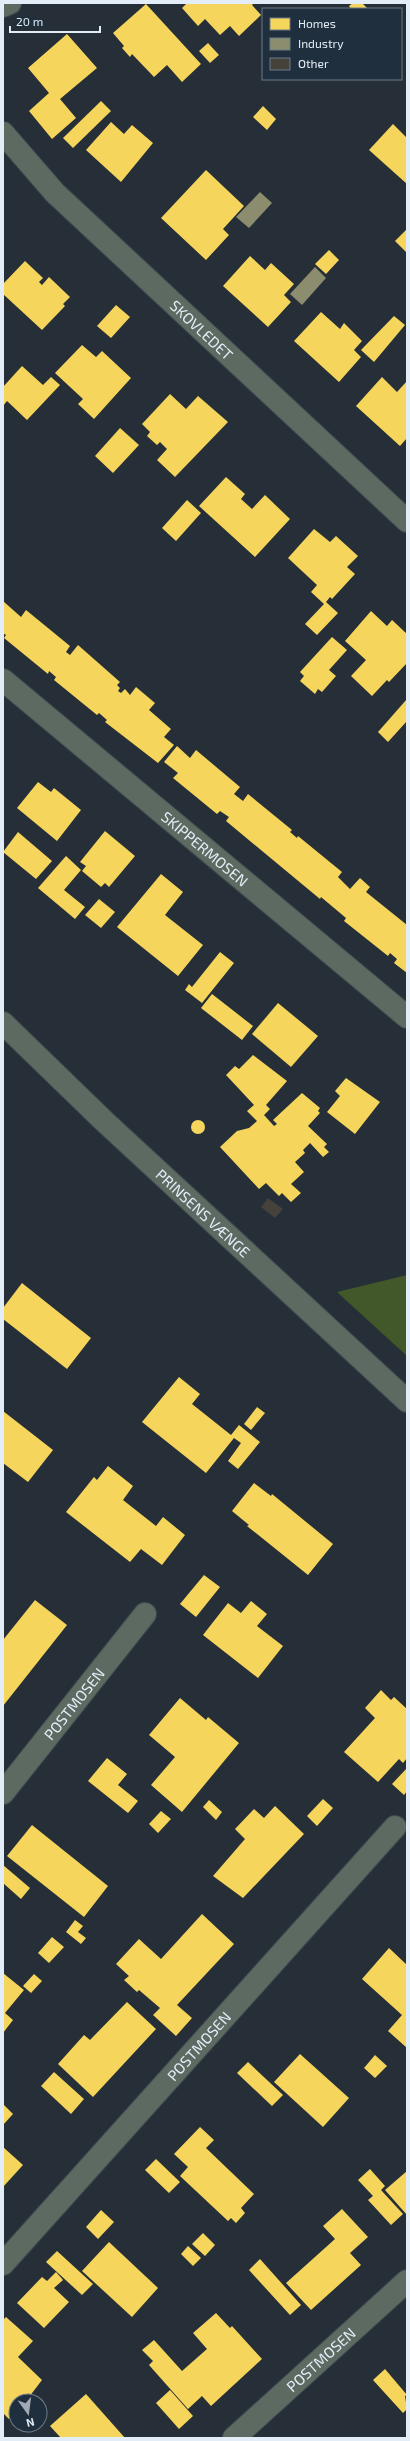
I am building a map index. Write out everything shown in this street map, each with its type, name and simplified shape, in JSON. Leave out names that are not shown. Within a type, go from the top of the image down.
[{"type":"street","points":[[3,6],[10,3]]},
{"type":"street","name":"SKOVLEDET","points":[[3,133],[55,193],[407,521]]},
{"type":"street","name":"SKIPPERMOSEN","points":[[3,680],[407,1017]]},
{"type":"street","name":"PRINSENS VÆNGE","points":[[3,1022],[104,1121],[407,1401]]},
{"type":"street","name":"POSTMOSEN","points":[[3,1793],[145,1614]]},
{"type":"street","name":"POSTMOSEN","points":[[3,2264],[395,1827]]},
{"type":"street","name":"POSTMOSEN","points":[[234,2438],[407,2281]]},
{"type":"green space","points":[[407,1275],[407,1356],[337,1292]]},
{"type":"building: Homes","points":[[187,3],[254,3],[252,5],[261,15],[239,36],[230,26],[220,35],[205,19],[198,26],[182,8]]},
{"type":"building: Homes","points":[[353,3],[362,3],[367,8],[350,8],[349,6]]},
{"type":"building: Homes","points":[[146,4],[201,64],[182,82],[167,65],[154,77],[132,54],[130,57],[122,48],[124,46],[113,33]]},
{"type":"building: Homes","points":[[67,34],[97,68],[60,99],[76,118],[52,139],[29,111],[49,93],[28,68]]},
{"type":"building: Homes","points":[[208,43],[219,55],[210,63],[199,51]]},
{"type":"building: Homes","points":[[101,101],[111,111],[73,148],[63,138]]},
{"type":"building: Homes","points":[[263,106],[276,119],[267,130],[253,117]]},
{"type":"building: Homes","points":[[111,122],[124,134],[132,125],[153,143],[121,182],[86,150]]},
{"type":"building: Homes","points":[[393,124],[407,138],[407,184],[369,150]]},
{"type":"building: Homes","points":[[206,170],[244,206],[223,229],[229,235],[206,260],[161,218]]},
{"type":"building: Homes","points":[[407,229],[407,253],[395,241]]},
{"type":"building: Homes","points":[[329,250],[339,260],[326,274],[315,264]]},
{"type":"building: Homes","points":[[250,256],[265,270],[271,263],[294,284],[284,295],[291,302],[268,327],[223,286]]},
{"type":"building: Homes","points":[[25,261],[43,278],[39,282],[42,285],[49,277],[70,297],[63,304],[65,306],[42,330],[3,294],[3,284]]},
{"type":"building: Homes","points":[[116,305],[130,317],[111,338],[97,326]]},
{"type":"building: Homes","points":[[321,312],[340,329],[344,323],[362,341],[354,350],[361,357],[339,382],[294,341]]},
{"type":"building: Homes","points":[[394,316],[405,325],[374,362],[361,350]]},
{"type":"building: Homes","points":[[82,345],[96,357],[102,351],[131,378],[94,419],[78,404],[83,399],[55,373]]},
{"type":"building: Homes","points":[[22,366],[43,385],[51,377],[60,385],[27,420],[7,401],[3,406],[3,387]]},
{"type":"building: Homes","points":[[382,377],[397,392],[407,381],[407,438],[400,446],[356,406]]},
{"type":"building: Homes","points":[[170,394],[186,409],[198,396],[228,422],[175,477],[157,460],[167,449],[160,442],[157,445],[147,436],[150,432],[142,424]]},
{"type":"building: Homes","points":[[120,428],[139,445],[113,473],[95,456]]},
{"type":"building: Homes","points":[[226,477],[245,494],[241,499],[252,509],[265,495],[290,519],[255,557],[199,506]]},
{"type":"building: Homes","points":[[187,500],[201,513],[176,541],[162,528]]},
{"type":"building: Homes","points":[[314,529],[330,542],[336,536],[358,556],[347,567],[355,574],[332,599],[330,597],[326,602],[338,613],[317,635],[305,624],[324,604],[311,592],[317,585],[288,558]]},
{"type":"building: Homes","points":[[3,601],[21,617],[26,610],[70,646],[66,652],[70,655],[78,645],[120,682],[117,685],[120,688],[118,691],[121,693],[125,689],[130,695],[136,687],[155,703],[149,710],[171,729],[164,737],[174,745],[158,763],[105,722],[107,720],[99,713],[97,715],[54,680],[56,677],[49,671],[48,674],[4,638],[6,635],[3,633]]},
{"type":"building: Homes","points":[[371,611],[387,626],[392,620],[407,634],[407,663],[389,682],[387,680],[372,696],[351,676],[366,660],[345,641]]},
{"type":"building: Homes","points":[[332,637],[347,650],[329,670],[336,676],[322,692],[318,689],[315,694],[300,681],[304,676],[300,672]]},
{"type":"building: Homes","points":[[407,699],[407,721],[388,742],[378,732]]},
{"type":"building: Homes","points":[[177,746],[190,758],[196,750],[240,787],[234,794],[243,801],[248,794],[292,830],[290,832],[297,838],[298,836],[342,872],[338,877],[350,889],[360,878],[370,887],[366,892],[407,925],[407,973],[394,963],[397,959],[390,953],[388,956],[344,921],[346,918],[321,897],[320,899],[226,821],[229,817],[220,811],[217,814],[173,778],[178,773],[164,762]]},
{"type":"building: Homes","points":[[38,782],[51,792],[54,788],[81,810],[57,841],[17,808]]},
{"type":"building: Homes","points":[[105,831],[135,856],[109,887],[105,883],[101,887],[82,871],[86,866],[80,862]]},
{"type":"building: Homes","points":[[18,832],[52,861],[36,879],[3,852]]},
{"type":"building: Homes","points":[[66,856],[81,870],[64,890],[85,907],[75,919],[38,888]]},
{"type":"building: Homes","points":[[161,874],[183,892],[165,915],[203,945],[178,976],[117,927]]},
{"type":"building: Homes","points":[[99,899],[115,912],[101,928],[85,915]]},
{"type":"building: Homes","points":[[220,952],[234,963],[202,1003],[185,990],[189,984],[192,987]]},
{"type":"building: Homes","points":[[212,994],[253,1026],[242,1040],[201,1008]]},
{"type":"building: Homes","points":[[278,1003],[318,1036],[291,1067],[252,1034]]},
{"type":"building: Homes","points":[[253,1055],[287,1081],[266,1105],[270,1109],[264,1115],[274,1126],[277,1124],[273,1120],[302,1093],[320,1108],[318,1111],[320,1113],[308,1126],[327,1144],[324,1147],[329,1152],[323,1157],[310,1143],[303,1150],[305,1153],[295,1162],[304,1172],[291,1184],[301,1193],[291,1202],[282,1193],[279,1196],[266,1183],[259,1189],[220,1147],[237,1131],[249,1128],[257,1121],[247,1111],[254,1105],[226,1075],[235,1066],[239,1069]]},
{"type":"building: Homes","points":[[346,1078],[380,1102],[355,1134],[327,1112],[340,1096],[335,1091]]},
{"type":"building: Homes","points":[[195,1120],[201,1120],[205,1124],[205,1130],[201,1134],[195,1134],[191,1130],[191,1124]]},
{"type":"building: Homes","points":[[22,1283],[91,1338],[67,1369],[3,1319],[3,1308]]},
{"type":"building: Homes","points":[[179,1377],[200,1394],[192,1404],[231,1435],[239,1425],[260,1442],[238,1469],[228,1461],[241,1443],[234,1438],[206,1473],[142,1422]]},
{"type":"building: Homes","points":[[257,1407],[265,1413],[251,1430],[244,1424]]},
{"type":"building: Homes","points":[[3,1411],[53,1450],[28,1482],[3,1463]]},
{"type":"building: Homes","points":[[108,1466],[133,1486],[123,1500],[156,1526],[163,1517],[185,1535],[162,1565],[141,1549],[130,1562],[66,1512],[94,1477],[97,1480]]},
{"type":"building: Homes","points":[[254,1483],[271,1496],[272,1494],[333,1544],[308,1575],[247,1526],[249,1525],[232,1511]]},
{"type":"building: Homes","points":[[204,1575],[220,1587],[196,1617],[180,1604]]},
{"type":"building: Homes","points":[[35,1600],[67,1625],[3,1706],[3,1640]]},
{"type":"building: Homes","points":[[251,1601],[267,1614],[257,1626],[283,1646],[258,1678],[203,1635],[228,1603],[241,1613]]},
{"type":"building: Homes","points":[[381,1690],[391,1700],[394,1697],[407,1709],[407,1758],[403,1763],[399,1759],[378,1782],[344,1752],[375,1718],[365,1708]]},
{"type":"building: Homes","points":[[180,1698],[206,1720],[208,1717],[239,1743],[182,1812],[151,1785],[175,1757],[149,1735]]},
{"type":"building: Homes","points":[[107,1758],[127,1774],[118,1785],[138,1801],[128,1813],[88,1781]]},
{"type":"building: Homes","points":[[407,1768],[407,1791],[404,1795],[392,1784]]},
{"type":"building: Homes","points":[[323,1799],[333,1808],[317,1826],[307,1816]]},
{"type":"building: Homes","points":[[209,1800],[222,1812],[216,1820],[203,1807]]},
{"type":"building: Homes","points":[[275,1806],[304,1834],[243,1898],[213,1876],[245,1839],[235,1829],[254,1809],[264,1818]]},
{"type":"building: Homes","points":[[161,1811],[171,1819],[158,1833],[149,1824]]},
{"type":"building: Homes","points":[[32,1825],[108,1886],[84,1917],[7,1856]]},
{"type":"building: Homes","points":[[3,1865],[30,1888],[21,1899],[3,1883]]},
{"type":"building: Homes","points":[[202,1914],[234,1944],[177,2005],[192,2018],[176,2036],[153,2015],[160,2008],[139,1990],[137,1992],[124,1980],[129,1976],[116,1964],[139,1939],[161,1959]]},
{"type":"building: Homes","points":[[75,1920],[83,1926],[78,1932],[86,1938],[81,1944],[66,1932]]},
{"type":"building: Homes","points":[[52,1937],[64,1947],[49,1963],[38,1953]]},
{"type":"building: Homes","points":[[389,1948],[407,1965],[407,2048],[388,2031],[402,2015],[362,1979]]},
{"type":"building: Homes","points":[[3,1973],[24,1990],[5,2013],[13,2020],[3,2033]]},
{"type":"building: Homes","points":[[34,1974],[42,1981],[31,1993],[23,1986]]},
{"type":"building: Homes","points":[[127,2002],[156,2029],[93,2097],[58,2064],[84,2035],[90,2040]]},
{"type":"building: Homes","points":[[300,2054],[349,2098],[323,2127],[274,2082]]},
{"type":"building: Homes","points":[[375,2055],[387,2066],[375,2078],[364,2068]]},
{"type":"building: Homes","points":[[248,2062],[283,2095],[272,2106],[237,2073]]},
{"type":"building: Homes","points":[[54,2072],[84,2099],[71,2114],[41,2086]]},
{"type":"building: Homes","points":[[3,2104],[13,2114],[3,2125]]},
{"type":"building: Homes","points":[[200,2127],[214,2140],[206,2148],[254,2194],[241,2208],[245,2213],[236,2223],[231,2218],[228,2221],[180,2176],[188,2167],[174,2154]]},
{"type":"building: Homes","points":[[3,2147],[23,2165],[3,2187]]},
{"type":"building: Homes","points":[[156,2159],[180,2182],[169,2193],[145,2170]]},
{"type":"building: Homes","points":[[370,2169],[385,2186],[381,2190],[403,2214],[391,2225],[368,2200],[373,2196],[358,2180]]},
{"type":"building: Homes","points":[[407,2171],[407,2215],[385,2190]]},
{"type":"building: Homes","points":[[342,2209],[368,2237],[350,2253],[361,2265],[311,2310],[286,2283],[335,2239],[323,2226]]},
{"type":"building: Homes","points":[[101,2210],[114,2222],[98,2239],[86,2227]]},
{"type":"building: Homes","points":[[203,2233],[215,2245],[205,2256],[192,2244]]},
{"type":"building: Homes","points":[[109,2242],[158,2288],[132,2317],[82,2271]]},
{"type":"building: Homes","points":[[188,2246],[201,2258],[193,2266],[181,2254]]},
{"type":"building: Homes","points":[[57,2251],[93,2284],[82,2295],[46,2262]]},
{"type":"building: Homes","points":[[260,2259],[301,2305],[290,2315],[249,2270]]},
{"type":"building: Homes","points":[[56,2272],[63,2280],[54,2288],[69,2302],[44,2328],[17,2303],[42,2277],[47,2281]]},
{"type":"building: Homes","points":[[216,2313],[230,2328],[232,2326],[262,2359],[211,2406],[202,2396],[188,2409],[149,2365],[153,2361],[142,2350],[154,2340],[182,2371],[207,2349],[193,2333]]},
{"type":"building: Homes","points":[[6,2317],[33,2341],[18,2357],[42,2380],[32,2393],[8,2393],[8,2418],[3,2413],[3,2320]]},
{"type":"building: Homes","points":[[385,2369],[407,2395],[405,2396],[407,2409],[403,2413],[373,2380]]},
{"type":"building: Homes","points":[[170,2390],[193,2416],[179,2429],[156,2403]]},
{"type":"building: Homes","points":[[86,2394],[125,2438],[61,2438],[50,2426]]},
{"type":"building: Industry","points":[[260,192],[272,203],[249,228],[236,217]]},
{"type":"building: Industry","points":[[315,267],[326,278],[302,305],[290,294]]},
{"type":"building: Other","points":[[268,1198],[283,1209],[275,1218],[261,1207]]}]
